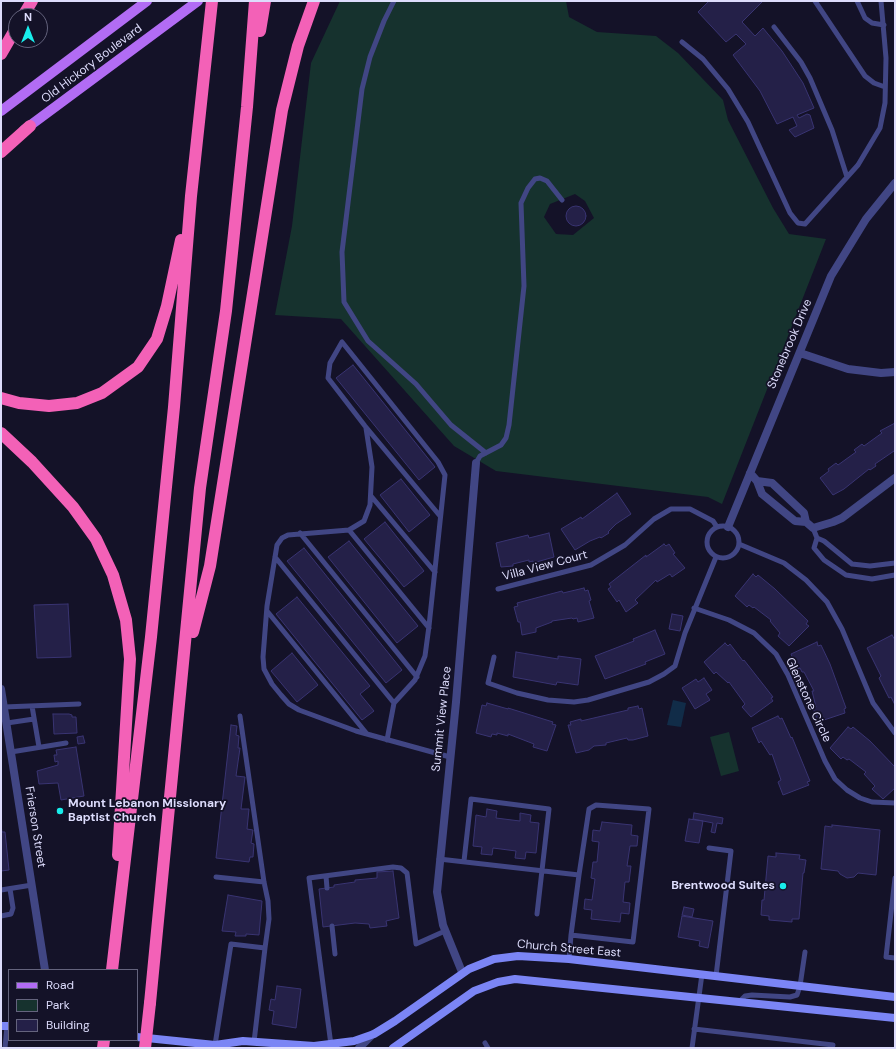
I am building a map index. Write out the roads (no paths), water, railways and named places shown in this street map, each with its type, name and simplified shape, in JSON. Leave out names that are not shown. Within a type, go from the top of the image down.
[{"type":"highway","points":[[111,969],[151,637],[174,407],[191,196],[212,1]]},
{"type":"highway","points":[[145,1048],[184,668],[200,488],[226,311],[247,107],[255,1]]},
{"type":"highway","points":[[247,107],[264,1]]},
{"type":"highway","points":[[184,668],[210,566],[282,110],[298,46],[314,1]]},
{"type":"highway","points":[[1,54],[8,42]]},
{"type":"highway","points":[[1,152],[30,126]]},
{"type":"highway","points":[[1,398],[19,404],[50,406],[77,404],[102,393],[121,381],[138,367],[157,339],[167,306],[191,196]]},
{"type":"highway","points":[[1,433],[32,462],[73,506],[96,539],[113,575],[126,620],[130,659],[111,969]]},
{"type":"main road","name":"Old Hickory Boulevard","points":[[1,111],[146,1]]},
{"type":"main road","name":"Old Hickory Boulevard","points":[[1,146],[162,29],[198,1]]},
{"type":"main road","name":"Church Street East","points":[[138,1037],[217,1047],[243,1041],[317,1047],[354,1041],[374,1034],[462,972],[483,962],[505,957],[569,959],[895,997]]},
{"type":"main road","points":[[393,1048],[474,991],[498,982],[515,979],[895,1018]]},
{"type":"street","name":"Stonebrook Drive","points":[[728,527],[831,276],[866,219],[895,183]]},
{"type":"street","points":[[800,353],[848,369],[895,372]]},
{"type":"street","name":"Summit View Place","points":[[462,972],[440,917],[437,898],[439,858],[458,677],[476,463]]},
{"type":"street","points":[[750,473],[758,481],[762,494],[795,521],[806,522],[813,528],[842,518],[895,478]]},
{"type":"street","points":[[758,481],[772,483],[804,513],[806,522]]},
{"type":"street","name":"Frierson Street","points":[[1,689],[45,969]]},
{"type":"street","points":[[359,1048],[374,1034]]},
{"type":"lane","points":[[394,1],[384,21],[370,57],[362,89],[342,252],[344,302],[368,341],[416,384],[451,425],[486,453]]},
{"type":"lane","points":[[815,1],[865,76],[874,83],[885,87]]},
{"type":"lane","points":[[856,1],[865,18],[872,23],[884,25]]},
{"type":"lane","points":[[682,42],[703,60],[728,90],[748,122],[790,213],[798,222],[805,224],[858,165],[880,128],[885,103],[884,25],[881,1]]},
{"type":"lane","points":[[774,27],[801,62],[810,78],[832,130],[847,177]]},
{"type":"lane","points":[[476,463],[480,456],[501,445],[506,438],[509,425],[524,286],[521,203],[532,183],[536,179],[540,178],[547,181],[562,200]]},
{"type":"lane","points":[[387,740],[394,703],[417,677],[425,656],[435,572],[444,475],[438,462],[342,342],[330,363],[328,378],[365,426],[440,516]]},
{"type":"lane","points":[[365,426],[372,467],[371,496],[367,516],[359,525],[349,530],[300,533],[288,535],[279,541],[275,557],[267,611],[263,663],[267,675],[281,695],[289,704],[299,710],[367,734],[450,757]]},
{"type":"lane","points":[[371,496],[435,572]]},
{"type":"lane","name":"Villa View Court","points":[[498,589],[591,565],[620,548],[658,516],[670,509],[690,509],[713,521],[716,527]]},
{"type":"lane","points":[[716,527],[728,527],[736,534],[739,544],[734,553],[730,556],[725,558],[716,556],[710,552],[706,542],[709,532],[716,527]]},
{"type":"lane","points":[[813,528],[817,538],[852,564],[870,566],[895,563]]},
{"type":"lane","points":[[349,530],[429,628]]},
{"type":"lane","points":[[300,533],[417,677]]},
{"type":"lane","points":[[817,538],[814,548],[824,560],[846,575],[872,579],[895,575]]},
{"type":"lane","points":[[739,544],[784,563],[806,580],[827,602],[842,629],[873,703],[895,733]]},
{"type":"lane","points":[[494,657],[488,682],[541,699],[574,702],[588,700],[649,682],[676,666],[694,608],[716,556]]},
{"type":"lane","points":[[275,557],[394,703]]},
{"type":"lane","name":"Glenstone Circle","points":[[694,608],[729,620],[754,634],[776,654],[788,676],[825,761],[835,779],[847,790],[872,802],[895,804]]},
{"type":"lane","points":[[267,611],[367,734]]},
{"type":"lane","points":[[3,707],[79,704]]},
{"type":"lane","points":[[32,706],[39,747]]},
{"type":"lane","points":[[240,716],[268,902],[269,919],[264,948],[254,1042]]},
{"type":"lane","points":[[7,723],[34,719]]},
{"type":"lane","points":[[11,752],[66,743]]},
{"type":"lane","points":[[464,861],[471,799],[549,808],[537,914]]},
{"type":"lane","points":[[569,959],[571,935],[578,875],[586,820],[590,808],[596,805],[604,805],[649,809],[633,942],[571,935]]},
{"type":"lane","points":[[709,848],[731,852],[716,976]]},
{"type":"lane","points":[[439,858],[578,875]]},
{"type":"lane","points":[[331,1045],[309,878],[397,866],[405,870],[416,944],[445,931]]},
{"type":"lane","points":[[326,876],[327,888]]},
{"type":"lane","points":[[216,877],[264,882]]},
{"type":"lane","points":[[895,878],[886,957],[895,958]]},
{"type":"lane","points":[[1,890],[32,885]]},
{"type":"lane","points":[[1,916],[11,914],[13,908],[10,889]]},
{"type":"lane","points":[[332,926],[335,954]]},
{"type":"lane","points":[[217,1047],[231,944],[264,948]]},
{"type":"lane","points":[[739,1002],[745,996],[793,997],[799,993],[805,952]]},
{"type":"lane","points":[[692,1048],[702,974]]},
{"type":"lane","points":[[5,1048],[6,1026]]},
{"type":"lane","points":[[694,1029],[833,1045],[832,1048]]},
{"type":"lane","points":[[485,1042],[488,1048]]},
{"type":"water","points":[[673,700],[686,703],[681,727],[667,725]]},
{"type":"place","name":"Mount Lebanon Missionary Baptist Church","points":[[60,811]]},
{"type":"place","name":"Brentwood Suites","points":[[783,886]]}]
